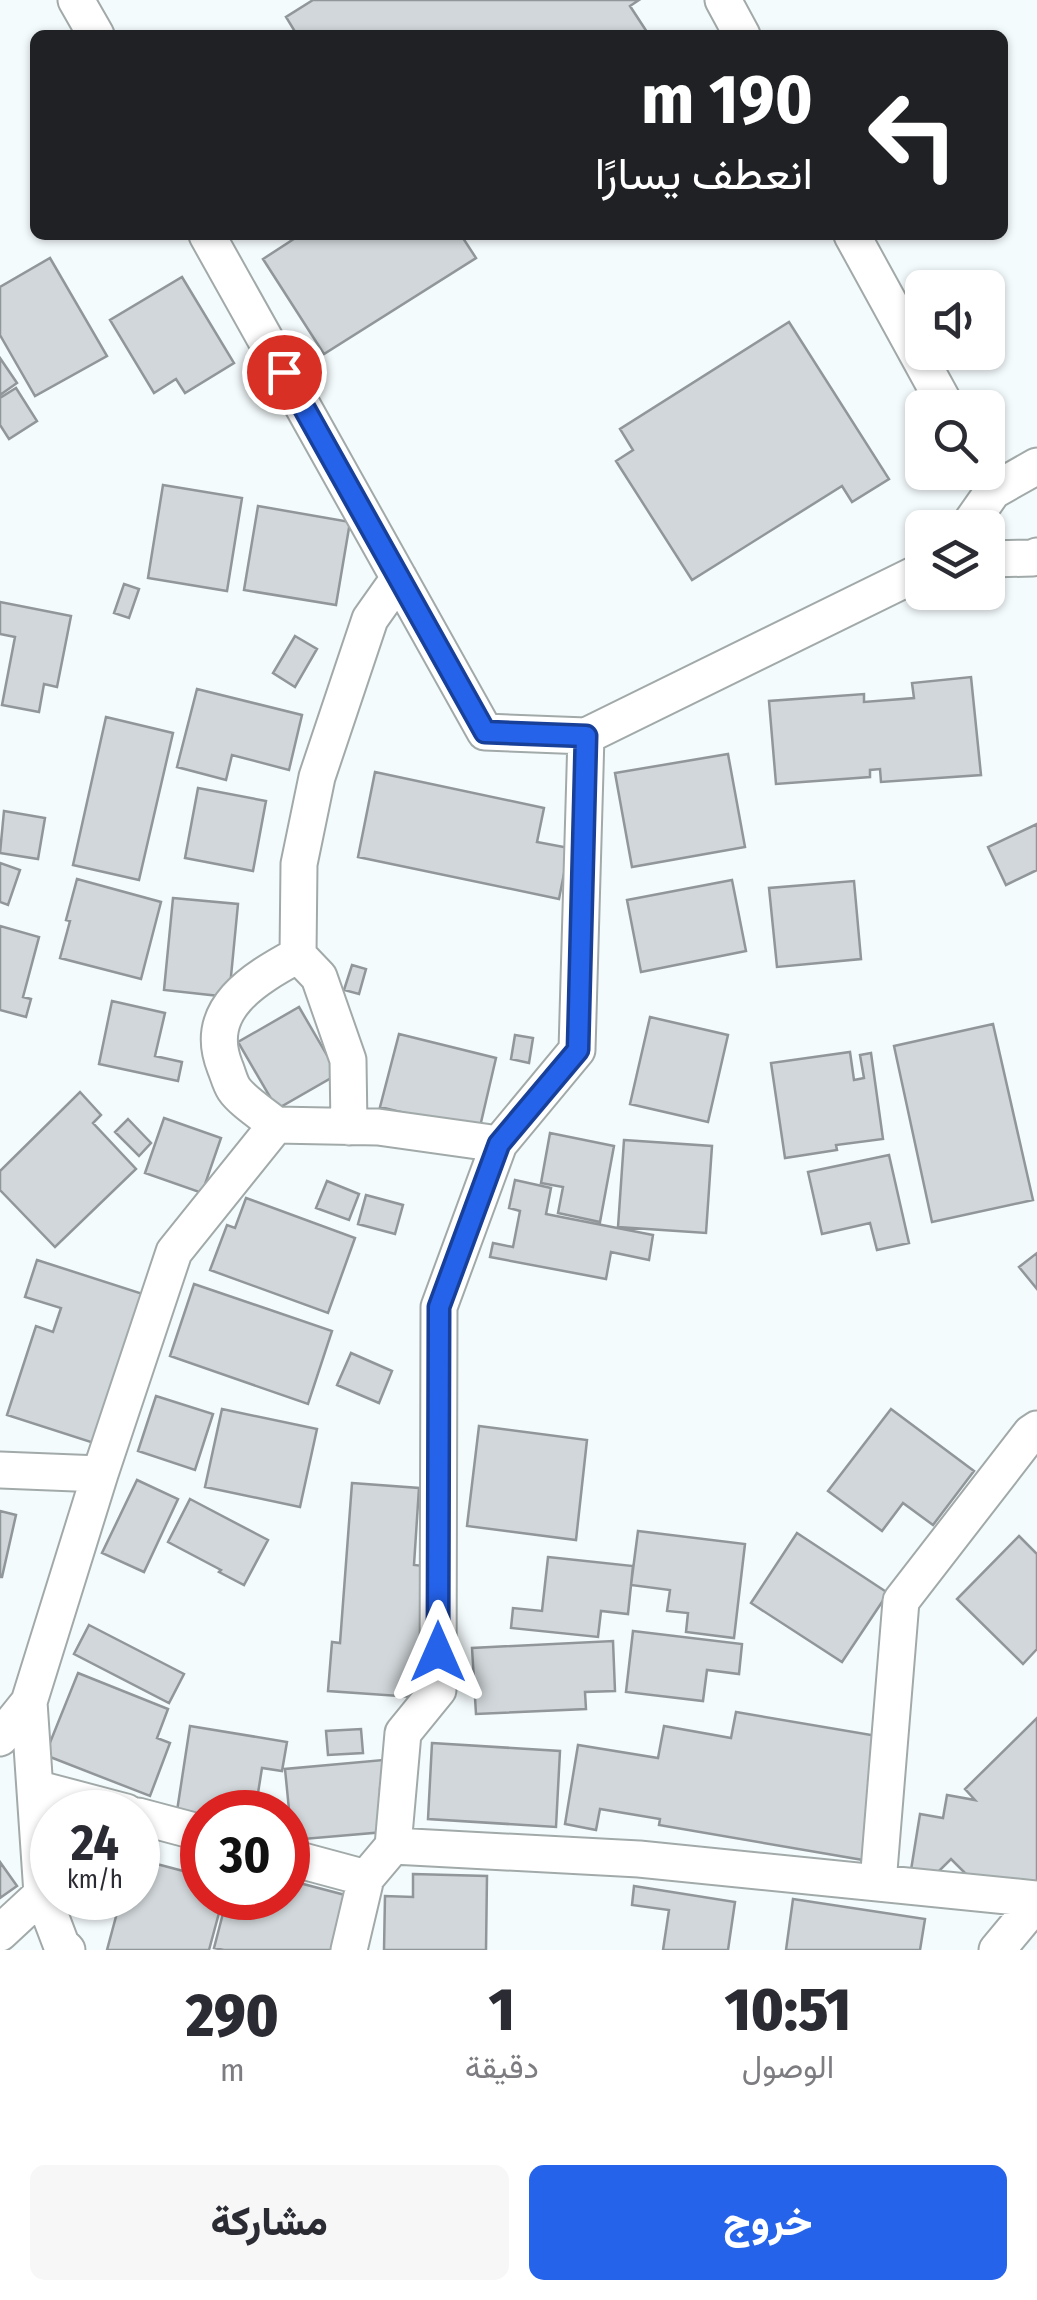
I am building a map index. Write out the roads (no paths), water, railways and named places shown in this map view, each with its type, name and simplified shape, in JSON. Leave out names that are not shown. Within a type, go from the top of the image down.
[{"type":"street","points":[[76,0],[93,30]]},
{"type":"street","points":[[723,0],[739,30]]},
{"type":"street","points":[[211,240],[485,732],[586,736],[905,579]]},
{"type":"street","points":[[855,240],[937,390]]},
{"type":"street","points":[[1005,476],[1037,466]]},
{"type":"street","points":[[1005,559],[1036,559]]},
{"type":"street","points":[[350,1127],[348,1060],[319,977],[298,956],[299,864],[316,777],[370,619],[399,578]]},
{"type":"street","points":[[349,1950],[366,1878],[393,1846],[403,1733],[438,1690],[439,1307],[499,1144],[578,1050],[586,736]]},
{"type":"street","points":[[298,956],[245,988],[229,1006],[221,1027],[220,1053],[234,1089],[276,1125],[378,1127],[499,1144]]},
{"type":"street","points":[[43,1790],[35,1788],[29,1702],[174,1252],[276,1125]]},
{"type":"street","points":[[878,1883],[901,1601],[1037,1429]]},
{"type":"street","points":[[0,1470],[100,1474]]},
{"type":"street","points":[[0,1738],[29,1702]]},
{"type":"street","points":[[393,1846],[640,1859],[1037,1900]]},
{"type":"street","points":[[310,1862],[366,1878]]},
{"type":"street","points":[[997,1950],[1037,1900]]},
{"type":"street","points":[[0,1933],[30,1905]]},
{"type":"street","points":[[52,1920],[67,1950]]}]
